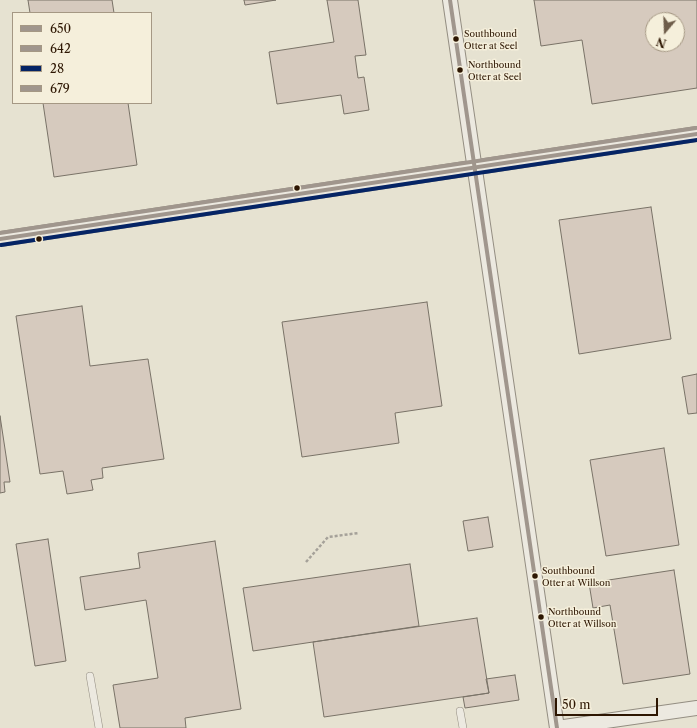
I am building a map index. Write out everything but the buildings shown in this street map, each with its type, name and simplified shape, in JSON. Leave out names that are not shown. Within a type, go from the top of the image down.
[{"type":"street","points":[[450,0],[557,728],[697,708]]},
{"type":"street","points":[[0,239],[697,134]]},
{"type":"lane","points":[[90,676],[99,728]]},
{"type":"lane","points":[[460,711],[463,728]]},
{"type":"path","points":[[306,562],[328,537],[359,533]]},
{"type":"transit line","name":"650","points":[[450,0],[557,728]]},
{"type":"transit line","name":"679","points":[[0,233],[696,128]]},
{"type":"transit line","name":"642","points":[[0,239],[697,134]]},
{"type":"transit line","name":"28","points":[[1,245],[697,140]]},
{"type":"place","name":"Southbound Otter at Seel","points":[[456,39]]},
{"type":"place","name":"Northbound Otter at Seel","points":[[460,70]]},
{"type":"place","name":"Southbound Otter at Willson","points":[[535,576]]},
{"type":"place","name":"Northbound Otter at Willson","points":[[541,617]]}]
